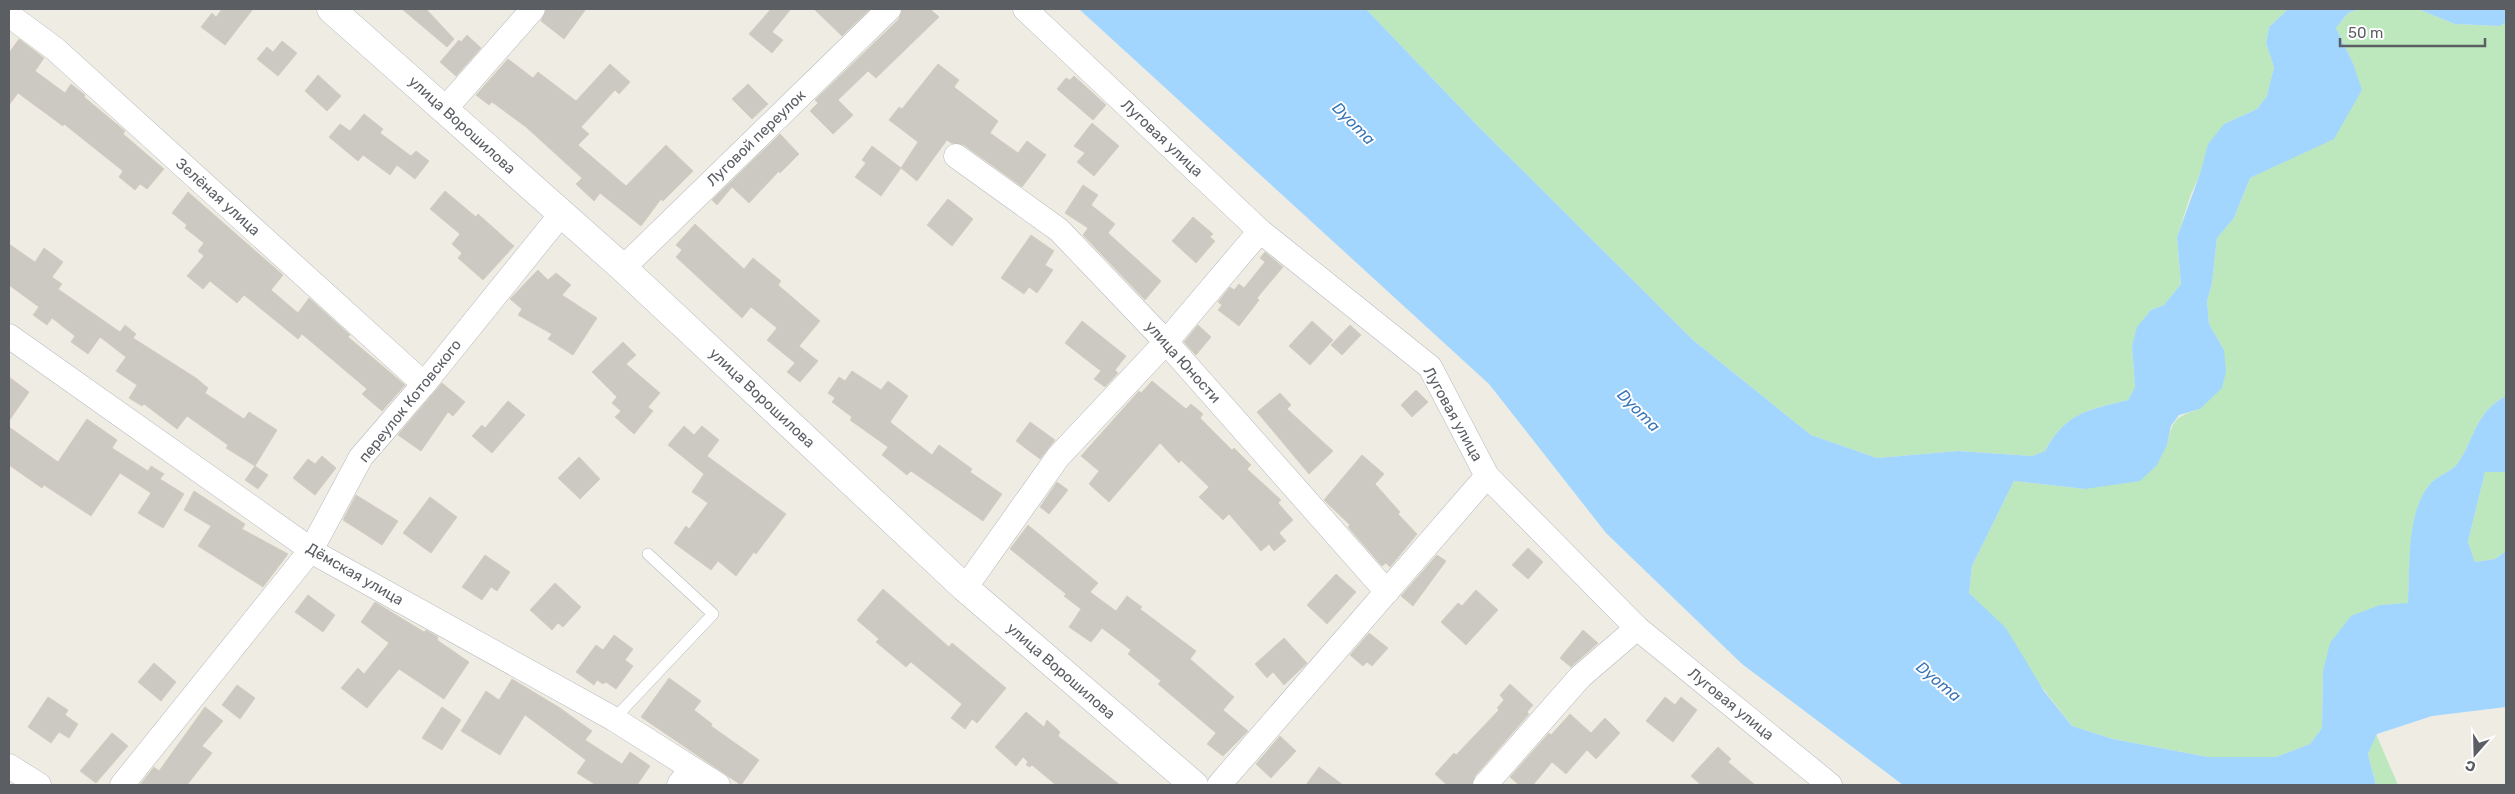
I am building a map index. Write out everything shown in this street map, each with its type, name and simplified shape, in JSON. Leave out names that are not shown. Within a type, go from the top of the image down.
[{"type":"street","name":"улица Ворошилова","points":[[331,9],[623,268],[964,588],[1194,785]]},
{"type":"street","points":[[445,109],[533,9]]},
{"type":"street","name":"Луговой переулок","points":[[623,268],[889,9]]},
{"type":"street","name":"Луговая улица","points":[[1025,9],[1260,231],[1430,367],[1487,476],[1637,628],[1830,785]]},
{"type":"street","name":"Зелёная улица","points":[[9,15],[55,49],[424,384]]},
{"type":"street","name":"улица Юности","points":[[956,156],[1058,230],[1166,342],[1387,592]]},
{"type":"street","name":"переулок Котовского","points":[[122,785],[311,550],[362,456],[424,384],[562,214]]},
{"type":"street","points":[[964,588],[1058,457],[1166,342],[1260,231]]},
{"type":"street","name":"Дёмская улица","points":[[9,336],[311,550],[614,719],[685,777],[718,785]]},
{"type":"street","points":[[1219,785],[1487,476]]},
{"type":"street","points":[[1485,785],[1580,677],[1637,628]]},
{"type":"street","points":[[9,766],[39,785]]},
{"type":"lane","points":[[614,719],[713,614],[648,554]]},
{"type":"green space","points":[[1366,9],[2288,9],[2269,27],[2266,43],[2274,67],[2267,96],[2257,109],[2224,124],[2191,194],[2177,237],[2181,284],[2164,305],[2151,310],[2132,346],[2135,387],[2128,400],[2101,406],[2079,415],[2061,428],[2045,451],[2032,456],[1958,451],[1877,458],[1811,435],[1693,340],[1478,126]]},
{"type":"green space","points":[[2359,9],[2418,9],[2455,24],[2500,26],[2506,22],[2506,396],[2496,402],[2482,418],[2458,463],[2433,481],[2423,496],[2413,525],[2408,604],[2380,605],[2323,671],[2322,728],[2310,744],[2276,757],[2208,757],[2113,739],[2072,726],[1969,593],[1972,566],[2014,481],[2085,489],[2167,445],[2176,420],[2185,414],[2200,409],[2224,350],[2209,324],[2207,301],[2212,283],[2217,238],[2234,218],[2250,178],[2334,138],[2361,90],[2353,63],[2336,28],[2348,13]]},
{"type":"green space","points":[[2485,472],[2506,472],[2506,551],[2495,559],[2475,562],[2468,542]]},
{"type":"green space","points":[[2376,734],[2398,785],[2376,785],[2368,754]]},
{"type":"water","name":"Dyoma","points":[[1079,9],[1366,9],[1478,126],[1693,340],[1811,435],[1877,458],[1958,451],[2032,456],[2045,451],[2061,428],[2070,420],[2090,410],[2128,400],[2135,387],[2132,346],[2137,327],[2151,310],[2164,305],[2181,284],[2177,237],[2201,171],[2208,144],[2224,124],[2257,109],[2267,96],[2274,67],[2266,43],[2269,27],[2288,9],[2359,9],[2348,13],[2336,28],[2353,63],[2362,90],[2334,139],[2250,178],[2234,218],[2217,238],[2212,283],[2207,301],[2209,324],[2224,350],[2226,372],[2222,388],[2200,409],[2179,415],[2171,426],[2167,445],[2157,465],[2140,481],[2085,489],[2014,481],[1972,566],[1969,593],[2006,628],[2044,691],[2072,726],[2113,739],[2208,757],[2276,757],[2310,744],[2322,728],[2323,671],[2330,643],[2351,616],[2380,605],[2408,603],[2413,525],[2422,496],[2433,481],[2458,463],[2482,418],[2496,402],[2506,396],[2506,472],[2485,472],[2468,542],[2475,562],[2495,559],[2506,551],[2506,707],[2432,716],[2377,734],[2368,754],[2376,785],[1903,785],[1742,664],[1606,533],[1489,384]]},
{"type":"water","points":[[2418,9],[2506,9],[2506,22],[2500,26],[2455,24]]},
{"type":"building","points":[[222,9],[253,9],[225,45],[201,27],[212,13],[216,17]]},
{"type":"building","points":[[402,9],[426,9],[454,39],[447,47]]},
{"type":"building","points":[[546,9],[586,9],[564,39],[541,21]]},
{"type":"building","points":[[771,9],[791,9],[772,32],[783,40],[772,53],[749,34]]},
{"type":"building","points":[[814,9],[870,9],[842,36]]},
{"type":"building","points":[[902,9],[930,9],[939,17],[876,78],[868,71],[838,100],[853,115],[833,134],[810,111],[818,103],[815,100],[899,19]]},
{"type":"building","points":[[467,35],[481,48],[456,76],[440,62],[459,40],[461,42]]},
{"type":"building","points":[[19,39],[44,58],[35,71],[65,93],[71,84],[125,131],[123,134],[164,169],[147,189],[140,184],[135,190],[119,177],[123,171],[64,124],[63,126],[18,93],[9,105],[9,53]]},
{"type":"building","points":[[282,41],[297,53],[278,76],[257,59],[267,47],[273,52]]},
{"type":"building","points":[[508,59],[533,78],[538,72],[576,101],[610,64],[630,82],[619,94],[615,90],[581,127],[589,134],[578,145],[626,186],[666,145],[693,171],[663,201],[661,199],[641,226],[600,193],[594,201],[576,184],[582,178],[526,127],[492,102],[489,105],[476,95]]},
{"type":"building","points":[[938,64],[959,80],[954,87],[998,121],[990,133],[1018,153],[1027,141],[1046,155],[1022,187],[964,145],[951,143],[947,140],[917,181],[901,168],[918,142],[889,120],[899,107],[902,109]]},
{"type":"building","points":[[318,75],[341,96],[327,111],[305,91]]},
{"type":"building","points":[[1074,76],[1106,105],[1093,120],[1057,89],[1066,78],[1070,80]]},
{"type":"building","points":[[748,84],[768,104],[752,119],[732,99]]},
{"type":"building","points":[[364,114],[383,129],[380,133],[411,156],[416,151],[429,161],[415,179],[397,165],[390,175],[363,155],[358,161],[329,137],[340,124],[350,131]]},
{"type":"building","points":[[1092,123],[1119,146],[1094,176],[1077,162],[1085,153],[1074,146]]},
{"type":"building","points":[[780,134],[799,154],[780,173],[779,171],[749,203],[732,187],[717,205],[712,200]]},
{"type":"building","points":[[872,146],[901,168],[881,196],[855,177],[866,163],[862,160]]},
{"type":"building","points":[[1083,185],[1098,195],[1091,205],[1115,224],[1108,233],[1161,281],[1145,300],[1083,235],[1088,228],[1065,213]]},
{"type":"building","points":[[445,191],[476,217],[478,214],[514,246],[483,280],[458,258],[462,253],[452,244],[460,234],[430,209]]},
{"type":"building","points":[[188,192],[283,275],[271,290],[298,313],[309,298],[350,335],[348,337],[405,385],[382,411],[362,394],[367,389],[302,334],[298,339],[244,295],[237,303],[210,281],[203,289],[187,276],[204,256],[198,251],[204,243],[185,228],[187,225],[172,213]]},
{"type":"building","points":[[948,199],[973,219],[952,246],[927,225]]},
{"type":"building","points":[[1193,217],[1213,234],[1210,237],[1215,241],[1196,263],[1172,241]]},
{"type":"building","points":[[695,224],[744,269],[753,258],[781,281],[778,285],[820,321],[799,346],[818,361],[800,382],[787,372],[795,363],[767,340],[777,328],[751,307],[742,318],[676,257],[682,250],[676,245]]},
{"type":"building","points":[[1031,235],[1054,251],[1045,265],[1053,270],[1037,293],[1029,287],[1024,294],[1001,278]]},
{"type":"building","points":[[9,244],[35,262],[44,248],[63,262],[52,277],[62,284],[58,289],[120,332],[125,325],[136,334],[133,338],[196,378],[208,388],[205,393],[244,419],[249,412],[277,430],[255,466],[226,448],[228,445],[187,416],[177,429],[144,404],[142,406],[129,398],[137,385],[116,371],[126,357],[100,337],[88,354],[71,342],[75,336],[52,318],[47,325],[33,315],[39,307],[9,285]]},
{"type":"building","points":[[1265,252],[1283,267],[1257,298],[1259,300],[1239,326],[1218,310],[1222,305],[1218,302],[1230,287],[1234,290],[1239,284],[1244,288],[1265,262],[1260,258]]},
{"type":"building","points":[[538,270],[548,280],[556,273],[571,285],[562,295],[597,318],[573,355],[548,339],[552,334],[518,315],[522,309],[510,299]]},
{"type":"building","points":[[1082,321],[1126,356],[1115,370],[1118,373],[1105,387],[1094,379],[1101,371],[1065,343]]},
{"type":"building","points":[[1312,321],[1333,340],[1310,365],[1289,346]]},
{"type":"building","points":[[1198,325],[1211,337],[1196,355],[1184,342]]},
{"type":"building","points":[[1350,325],[1361,335],[1342,355],[1331,345]]},
{"type":"building","points":[[623,342],[636,355],[626,364],[660,393],[648,407],[653,411],[634,434],[615,417],[621,411],[612,403],[617,397],[592,372]]},
{"type":"building","points":[[852,371],[881,390],[888,381],[908,396],[890,422],[932,455],[939,445],[972,469],[970,472],[1002,494],[983,521],[911,471],[907,475],[882,455],[888,447],[850,420],[852,417],[832,402],[835,398],[828,393],[839,377],[845,381]]},
{"type":"building","points":[[9,377],[29,392],[9,421]]},
{"type":"building","points":[[1152,381],[1186,409],[1191,404],[1203,414],[1200,418],[1232,450],[1234,448],[1251,465],[1247,469],[1281,500],[1278,503],[1293,520],[1279,533],[1286,541],[1274,551],[1269,544],[1261,551],[1229,514],[1223,520],[1199,497],[1209,487],[1181,460],[1179,463],[1160,443],[1109,502],[1089,484],[1099,471],[1081,456],[1139,391],[1141,393]]},
{"type":"building","points":[[442,383],[465,402],[453,416],[448,412],[421,451],[398,435]]},
{"type":"building","points":[[1416,390],[1428,402],[1412,417],[1401,405]]},
{"type":"building","points":[[1280,393],[1291,405],[1287,409],[1333,451],[1309,474],[1257,412]]},
{"type":"building","points":[[508,401],[525,415],[492,453],[472,436],[482,425],[485,428]]},
{"type":"building","points":[[87,419],[117,440],[112,448],[148,471],[151,466],[164,474],[160,479],[184,494],[163,528],[138,513],[151,493],[120,473],[91,516],[44,485],[42,488],[9,465],[9,427],[58,462]]},
{"type":"building","points":[[1030,422],[1055,440],[1040,459],[1016,441]]},
{"type":"building","points":[[684,426],[694,435],[702,426],[719,440],[707,456],[786,514],[756,554],[754,552],[736,576],[718,561],[711,570],[674,543],[686,526],[689,529],[708,503],[692,492],[704,474],[668,445]]},
{"type":"building","points":[[1362,455],[1384,474],[1375,484],[1400,512],[1398,514],[1417,534],[1390,567],[1386,563],[1382,566],[1348,527],[1350,525],[1324,500]]},
{"type":"building","points":[[322,456],[336,468],[315,495],[293,478],[308,459],[315,464]]},
{"type":"building","points":[[579,457],[600,479],[580,499],[558,478]]},
{"type":"building","points":[[255,466],[268,475],[258,489],[245,480]]},
{"type":"building","points":[[1057,482],[1068,490],[1049,514],[1040,507]]},
{"type":"building","points":[[194,491],[245,524],[242,529],[288,554],[263,587],[198,546],[211,526],[184,510]]},
{"type":"building","points":[[356,495],[398,521],[382,545],[343,520]]},
{"type":"building","points":[[430,497],[457,517],[431,553],[403,533]]},
{"type":"building","points":[[1028,525],[1098,583],[1090,592],[1116,611],[1127,596],[1142,607],[1140,609],[1196,651],[1190,659],[1234,697],[1223,710],[1248,731],[1223,756],[1207,744],[1216,733],[1158,684],[1161,681],[1128,654],[1131,650],[1102,628],[1091,642],[1069,627],[1081,609],[1064,596],[1066,594],[1010,549]]},
{"type":"building","points":[[1528,548],[1543,562],[1528,579],[1512,565]]},
{"type":"building","points":[[485,555],[510,572],[497,591],[491,587],[482,600],[462,587]]},
{"type":"building","points":[[1437,555],[1446,561],[1413,606],[1401,596]]},
{"type":"building","points":[[1336,574],[1356,592],[1327,624],[1307,605]]},
{"type":"building","points":[[555,583],[581,607],[563,627],[558,623],[552,630],[530,610]]},
{"type":"building","points":[[883,589],[949,647],[952,643],[1006,688],[977,723],[972,719],[965,729],[951,718],[962,704],[911,662],[906,667],[876,642],[879,639],[857,620]]},
{"type":"building","points":[[1476,590],[1498,610],[1466,645],[1441,622],[1458,603],[1462,606]]},
{"type":"building","points":[[308,595],[335,615],[323,632],[295,612]]},
{"type":"building","points":[[375,602],[424,632],[426,630],[438,637],[437,640],[469,662],[444,699],[399,669],[367,708],[341,688],[358,668],[364,674],[389,643],[361,622]]},
{"type":"building","points":[[1583,630],[1598,643],[1571,667],[1560,658]]},
{"type":"building","points":[[1369,633],[1388,648],[1372,666],[1367,662],[1363,666],[1350,655]]},
{"type":"building","points":[[614,635],[633,649],[625,660],[633,666],[616,689],[606,682],[603,684],[597,680],[594,685],[576,672],[596,645],[603,650]]},
{"type":"building","points":[[1284,638],[1307,663],[1284,685],[1273,672],[1267,678],[1255,664]]},
{"type":"building","points":[[154,663],[176,682],[161,701],[138,682]]},
{"type":"building","points":[[669,678],[701,701],[694,710],[712,724],[711,726],[759,760],[741,785],[641,717]]},
{"type":"building","points":[[512,679],[560,708],[592,731],[585,740],[622,764],[630,752],[650,766],[637,785],[596,785],[577,773],[586,760],[525,715],[500,755],[461,731],[486,691],[499,700]]},
{"type":"building","points":[[1510,684],[1533,705],[1527,712],[1529,714],[1475,776],[1472,785],[1447,785],[1435,774],[1499,710],[1497,708],[1504,700],[1500,695]]},
{"type":"building","points":[[237,685],[255,698],[240,719],[222,705]]},
{"type":"building","points":[[48,697],[68,710],[65,715],[78,724],[69,738],[59,732],[51,743],[28,727]]},
{"type":"building","points":[[1665,697],[1675,705],[1681,697],[1697,710],[1673,742],[1646,721]]},
{"type":"building","points":[[205,707],[223,721],[202,746],[212,753],[187,785],[140,785],[154,767],[159,771]]},
{"type":"building","points":[[442,707],[461,720],[442,750],[422,738]]},
{"type":"building","points":[[1026,712],[1044,727],[1047,720],[1060,732],[1058,736],[1120,785],[1056,785],[1032,765],[1030,767],[1026,765],[1028,762],[1023,757],[1016,766],[995,747]]},
{"type":"building","points":[[1570,714],[1591,733],[1605,718],[1620,733],[1596,759],[1587,750],[1566,774],[1552,762],[1533,785],[1519,785],[1510,777],[1549,733],[1551,735]]},
{"type":"building","points":[[112,733],[128,746],[96,783],[80,771]]},
{"type":"building","points":[[1280,736],[1296,751],[1271,778],[1256,764]]},
{"type":"building","points":[[1718,747],[1731,759],[1728,762],[1755,785],[1701,785],[1691,776]]},
{"type":"building","points":[[1319,767],[1343,785],[1306,785]]}]
